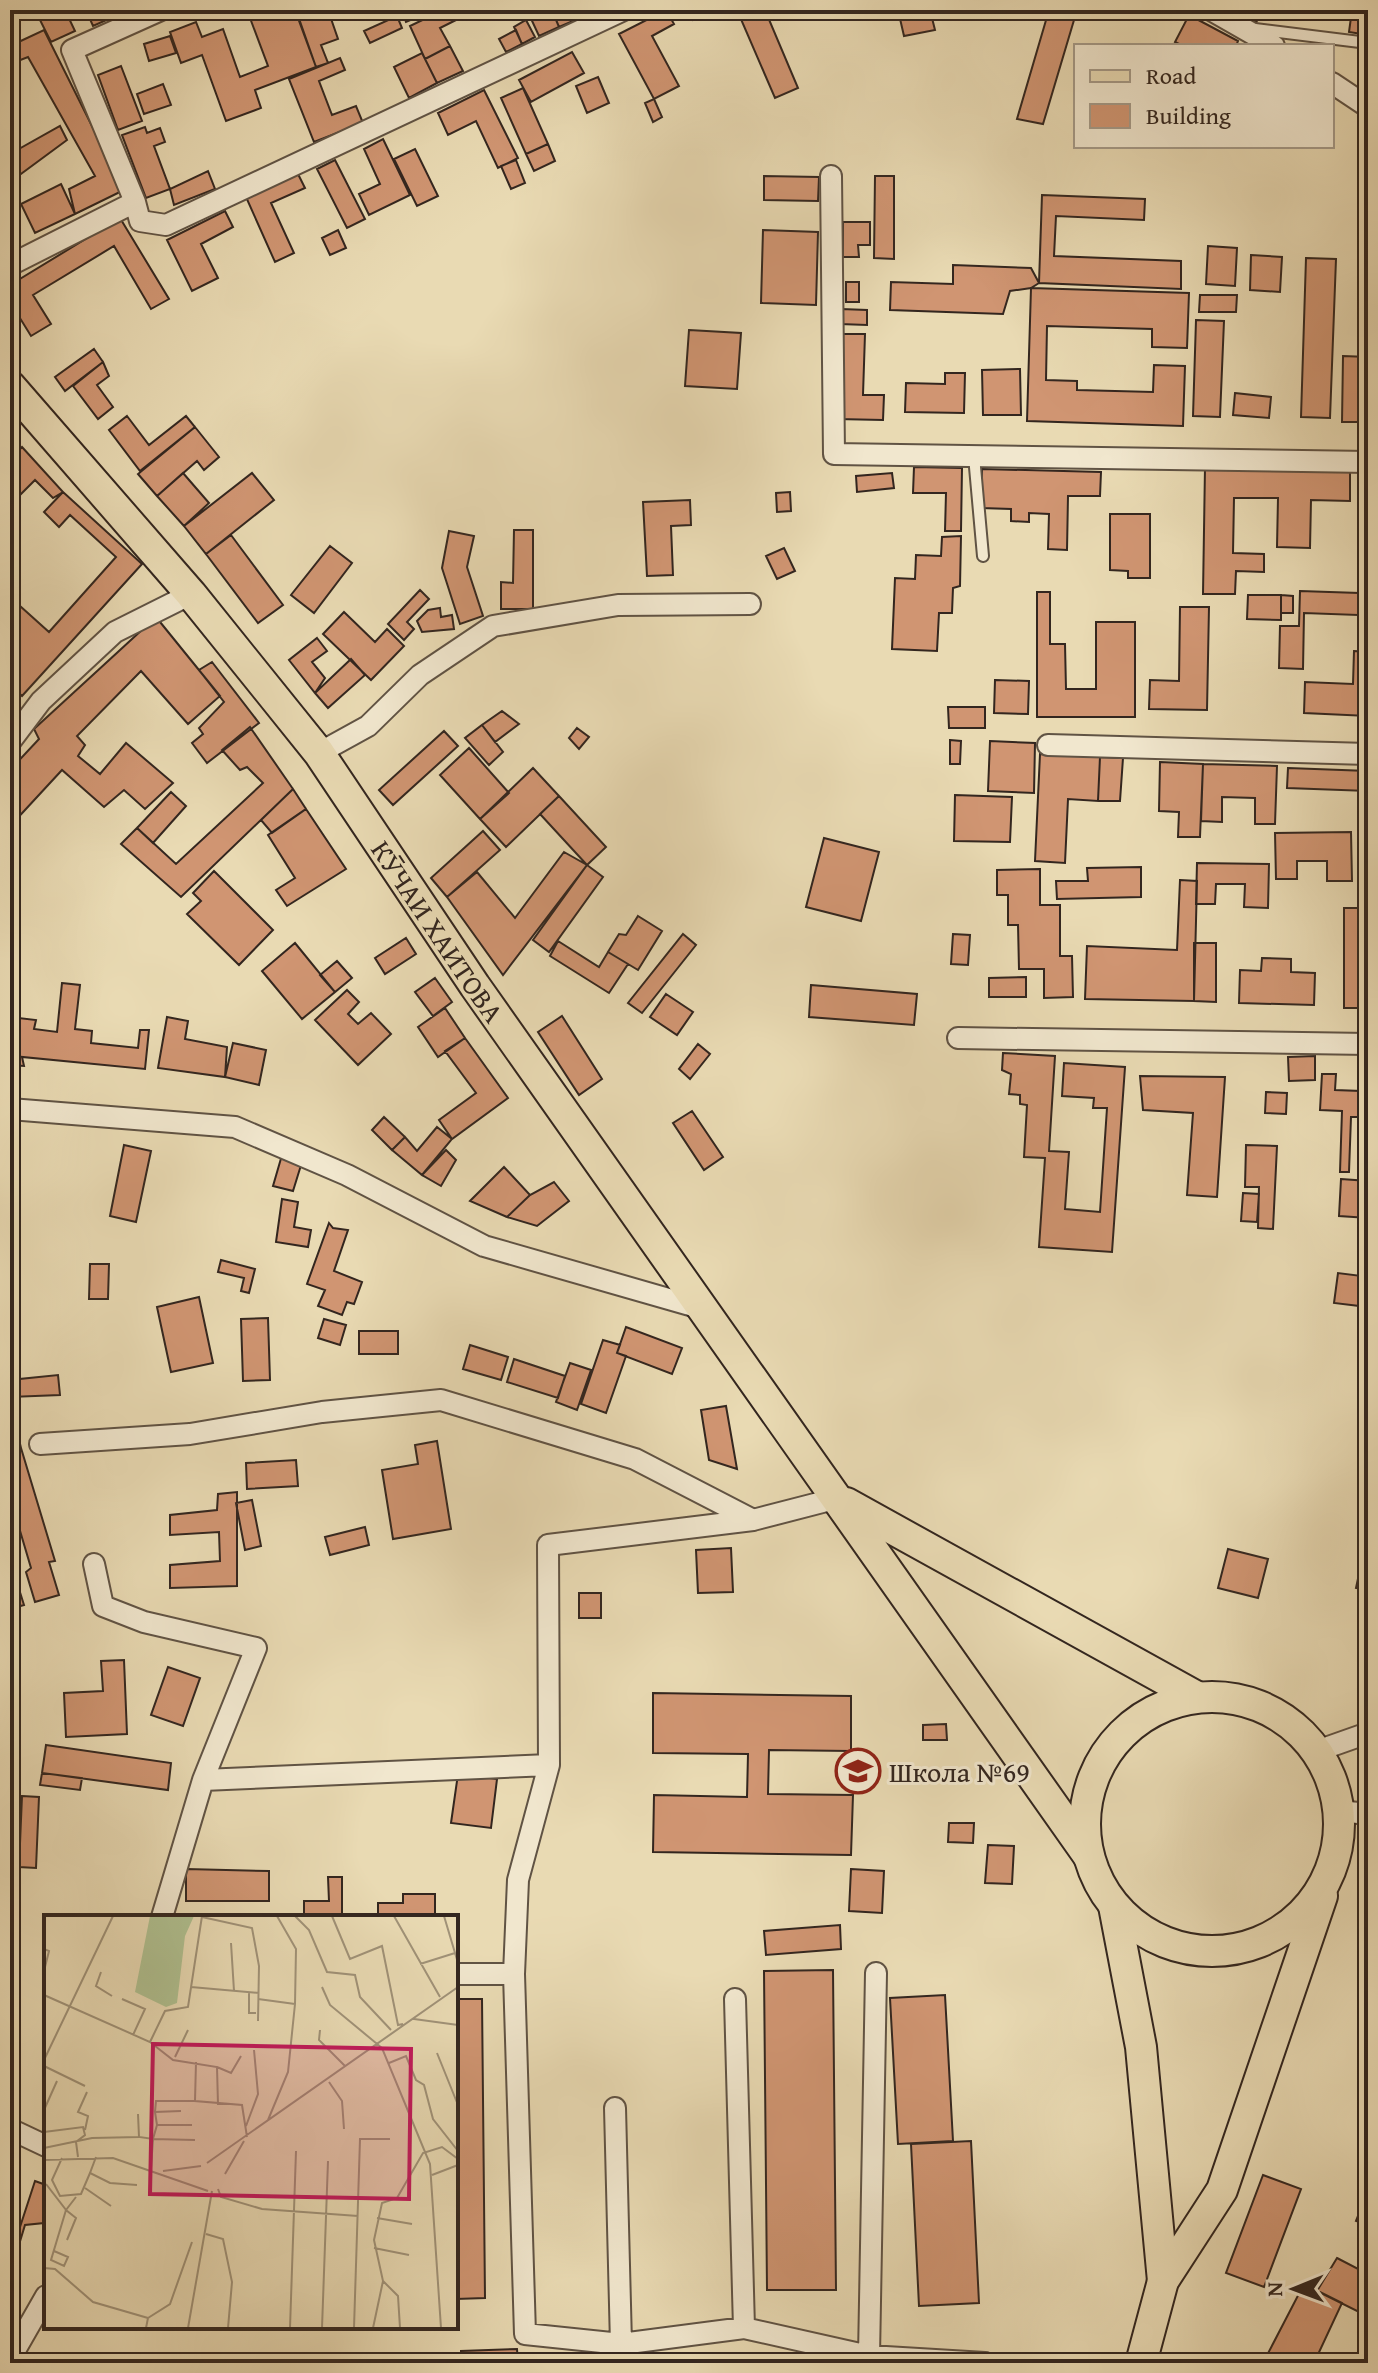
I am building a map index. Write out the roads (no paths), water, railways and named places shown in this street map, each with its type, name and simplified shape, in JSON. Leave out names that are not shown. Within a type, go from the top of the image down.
[{"type":"main road","name":"КӮЧАИ ХАИТОВА","points":[[10,386],[191,594],[319,753],[475,986],[1088,1855]]},
{"type":"main road","points":[[838,1498],[1195,1696]]},
{"type":"main road","points":[[1195,1696],[1230,1697],[1264,1707],[1294,1725],[1317,1751],[1354,1813],[1338,1844],[1325,1884],[1300,1917],[1266,1940],[1252,1944],[1225,1951],[1184,1949],[1146,1933],[1114,1906],[1098,1882],[1088,1855],[1084,1812],[1095,1771],[1119,1735],[1154,1709],[1195,1696]]},
{"type":"main road","points":[[1141,2363],[1163,2281],[1222,2190],[1294,1986],[1338,1844]]},
{"type":"main road","points":[[1114,1906],[1141,2047],[1163,2281]]},
{"type":"street","points":[[161,10],[72,50],[140,221],[166,225],[624,10]]},
{"type":"street","points":[[1211,10],[1271,44]]},
{"type":"street","points":[[1334,84],[1368,107]]},
{"type":"street","points":[[831,176],[834,454],[1368,462]]},
{"type":"street","points":[[10,265],[135,202]]},
{"type":"street","points":[[10,742],[41,701],[115,632],[191,594]]},
{"type":"street","points":[[319,753],[368,726],[420,675],[493,626],[618,605],[750,604]]},
{"type":"street","points":[[1048,745],[1368,754]]},
{"type":"street","points":[[958,1038],[1368,1044]]},
{"type":"street","points":[[10,1109],[235,1127],[347,1175],[484,1246],[700,1308]]},
{"type":"street","points":[[40,1444],[190,1434],[322,1412],[441,1400],[635,1459],[753,1520]]},
{"type":"street","points":[[838,1498],[753,1520],[548,1545],[549,1765],[518,1880],[514,1974],[525,2334],[621,2344],[744,2328],[869,2359],[985,2363]]},
{"type":"street","points":[[94,1564],[103,1606],[144,1622],[256,1648],[203,1780],[163,1915]]},
{"type":"street","points":[[1317,1751],[1368,1733]]},
{"type":"street","points":[[203,1780],[549,1765]]},
{"type":"street","points":[[869,2359],[876,1973]]},
{"type":"street","points":[[458,1974],[514,1974]]},
{"type":"street","points":[[735,1999],[744,2328]]},
{"type":"street","points":[[615,2108],[621,2344]]},
{"type":"street","points":[[10,2129],[44,2145]]},
{"type":"street","points":[[10,2359],[44,2300]]},
{"type":"lane","points":[[1241,27],[1368,43]]},
{"type":"lane","points":[[974,454],[983,556]]},
{"type":"place","name":"Школа №69","points":[[858,1771]]}]
